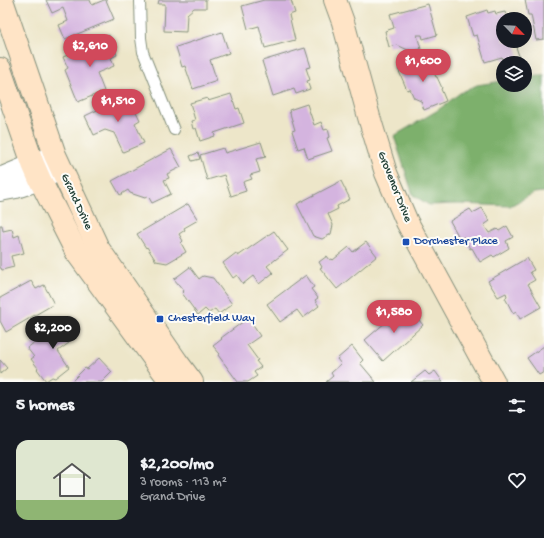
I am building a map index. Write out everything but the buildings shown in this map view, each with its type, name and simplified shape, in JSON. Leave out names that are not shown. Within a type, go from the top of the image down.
[{"type":"main road","name":"Grand Drive","points":[[2,0],[58,162],[98,248],[171,372]]},
{"type":"main road","name":"Grovenor Drive","points":[[335,0],[343,22],[386,173],[407,222],[494,382]]},
{"type":"main road","name":"Grand Drive","points":[[0,68],[36,172],[77,253],[171,372],[192,382]]},
{"type":"street","points":[[0,191],[16,188],[36,172],[58,162]]},
{"type":"street","points":[[0,178],[36,172]]},
{"type":"lane","points":[[140,0],[143,52],[174,130]]},
{"type":"green space","points":[[544,75],[544,192],[534,193],[510,206],[458,204],[429,205],[413,195],[394,136],[438,110],[460,93],[477,85],[496,82],[496,92],[532,92],[532,76]]},
{"type":"place","name":"Dorchester Place","points":[[406,242]]},
{"type":"place","name":"Chesterfield Way","points":[[160,319]]}]
